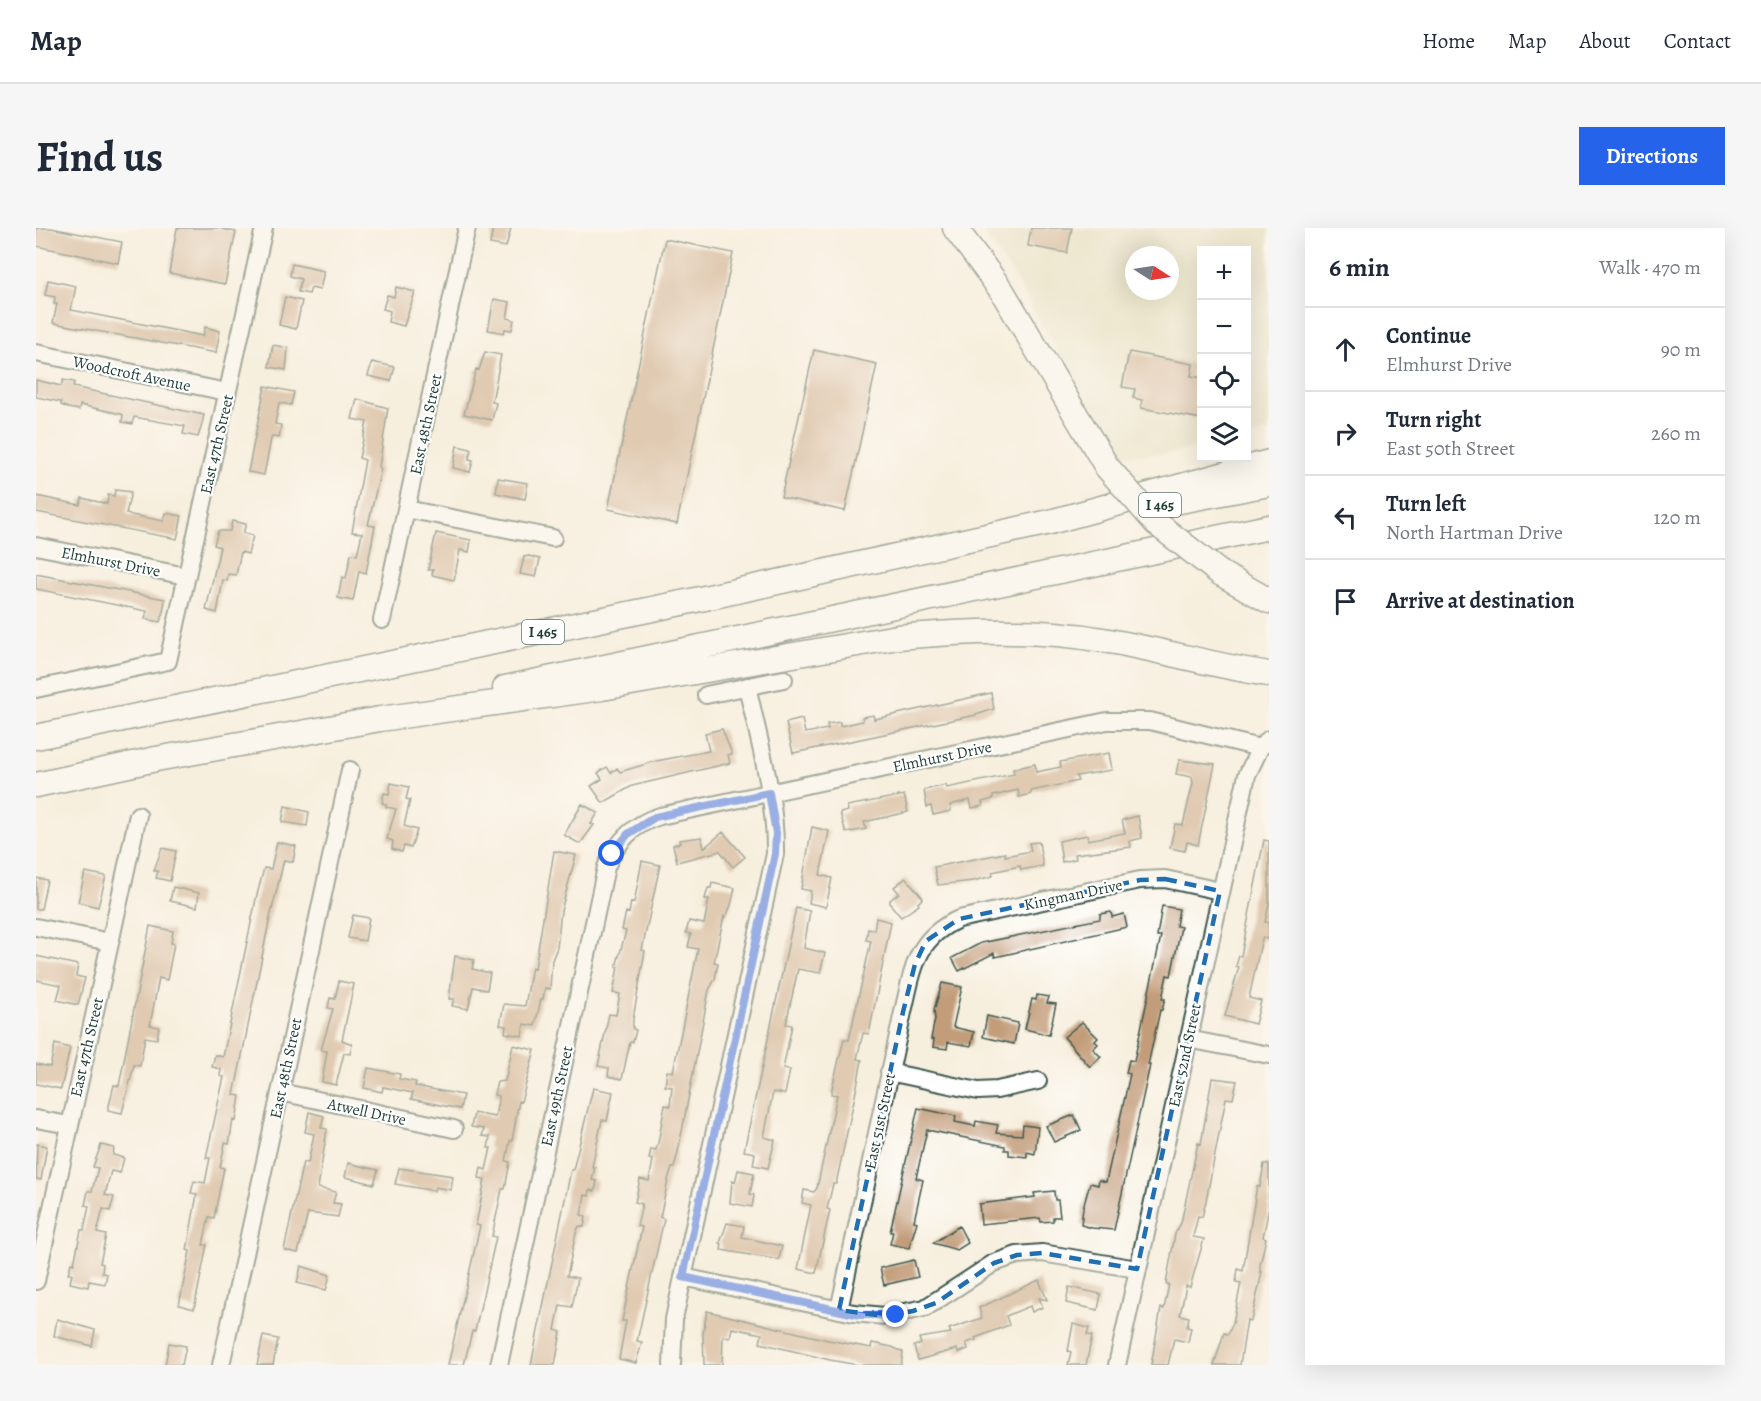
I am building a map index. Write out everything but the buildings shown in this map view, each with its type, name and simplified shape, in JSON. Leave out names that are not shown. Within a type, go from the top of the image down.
[{"type":"highway","points":[[955,228],[1002,291],[1107,468],[1155,523],[1220,573],[1269,601]]},
{"type":"highway","points":[[1050,522],[1269,462]]},
{"type":"highway","name":"I 465","points":[[36,737],[679,603],[1050,522],[1201,499],[1269,484]]},
{"type":"highway","points":[[380,719],[529,682],[1269,527]]},
{"type":"highway","points":[[36,785],[156,759],[380,719],[602,688],[898,637],[1011,631],[1092,638],[1269,674]]},
{"type":"street","name":"East 47th Street","points":[[36,689],[168,661],[264,228]]},
{"type":"street","name":"East 48th Street","points":[[382,620],[467,228]]},
{"type":"street","name":"Woodcroft Avenue","points":[[36,353],[227,392]]},
{"type":"street","points":[[406,509],[553,538]]},
{"type":"street","name":"Elmhurst Drive","points":[[36,546],[186,576]]},
{"type":"street","points":[[706,695],[784,679]]},
{"type":"street","points":[[672,1365],[672,1331],[775,854],[776,833],[747,686]]},
{"type":"street","name":"Elmhurst Drive","points":[[628,834],[655,817],[1107,721],[1150,721],[1264,744]]},
{"type":"street","name":"East 52nd Street","points":[[1117,1365],[1247,775],[1264,744]]},
{"type":"street","name":"East 48th Street","points":[[220,1365],[351,770]]},
{"type":"street","name":"East 47th Street","points":[[36,1281],[138,815]]},
{"type":"street","name":"East 49th Street","points":[[499,1365],[606,867],[612,854],[628,834]]},
{"type":"street","name":"Kingman Drive","points":[[932,936],[959,919],[1140,880],[1165,879],[1220,891]]},
{"type":"street","points":[[36,927],[110,942]]},
{"type":"street","name":"East 51st Street","points":[[839,1310],[889,1072],[915,964],[922,947],[932,936]]},
{"type":"street","points":[[1188,1039],[1269,1055]]},
{"type":"street","points":[[889,1072],[978,1091],[1038,1081]]},
{"type":"street","name":"Atwell Drive","points":[[280,1092],[454,1129]]},
{"type":"street","points":[[36,1119],[69,1125]]},
{"type":"street","points":[[683,1277],[839,1310],[884,1316],[913,1311],[936,1303],[994,1263],[1017,1255],[1042,1253],[1137,1269]]},
{"type":"highlighted area","points":[[1165,879],[1220,891],[1137,1269],[1042,1253],[1017,1255],[994,1263],[936,1303],[913,1311],[884,1316],[839,1310],[903,1012],[915,964],[926,941],[959,919],[1140,880]]},
{"type":"shaded area","points":[[980,228],[1269,228],[1269,432],[1251,436],[1251,246],[1197,246],[1197,447],[1171,453],[1114,455],[1113,443],[1012,273]]},
{"type":"route","points":[[612,854],[623,838],[639,825],[655,817],[769,793],[776,833],[775,854],[683,1277],[860,1315],[896,1315]]}]
